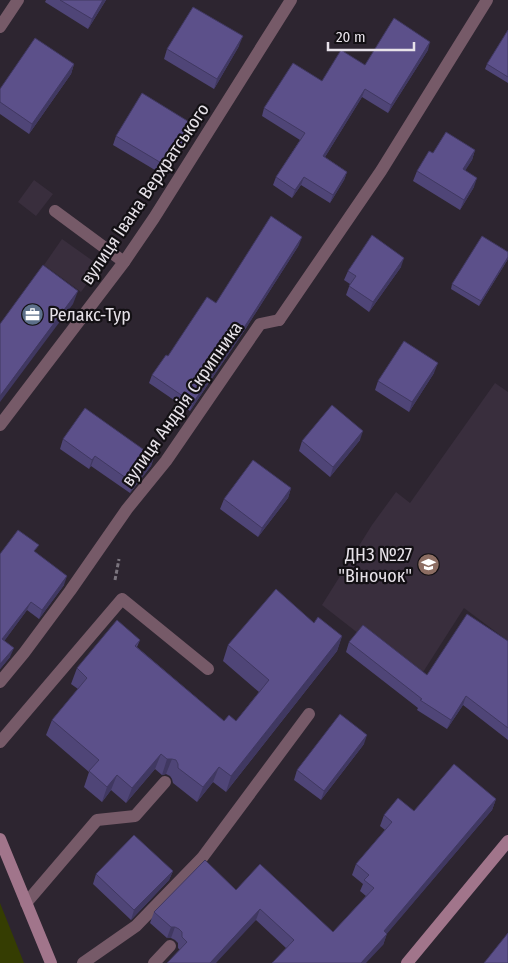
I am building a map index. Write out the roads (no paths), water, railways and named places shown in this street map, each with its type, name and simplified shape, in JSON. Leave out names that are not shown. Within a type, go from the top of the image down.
[{"type":"street","points":[[0,27],[18,0]]},
{"type":"street","name":"вулиця Івана Верхратського","points":[[0,424],[124,262],[154,218],[291,0]]},
{"type":"street","name":"вулиця Андрія Скрипника","points":[[0,682],[24,653],[127,509],[166,461],[260,324],[279,320],[381,171],[488,0]]},
{"type":"street","points":[[55,211],[124,262]]},
{"type":"street","points":[[0,742],[122,599],[208,669]]},
{"type":"street","points":[[83,963],[136,926],[202,858],[309,714]]},
{"type":"street","points":[[26,903],[97,820],[135,816],[165,782]]},
{"type":"street","points":[[0,839],[51,963]]},
{"type":"street","points":[[407,963],[508,841]]},
{"type":"street","points":[[154,963],[170,946]]},
{"type":"place","name":"Релакс-Тур","points":[[33,315]]},
{"type":"place","name":"ДНЗ №27 \"Віночок\"","points":[[428,565]]}]
